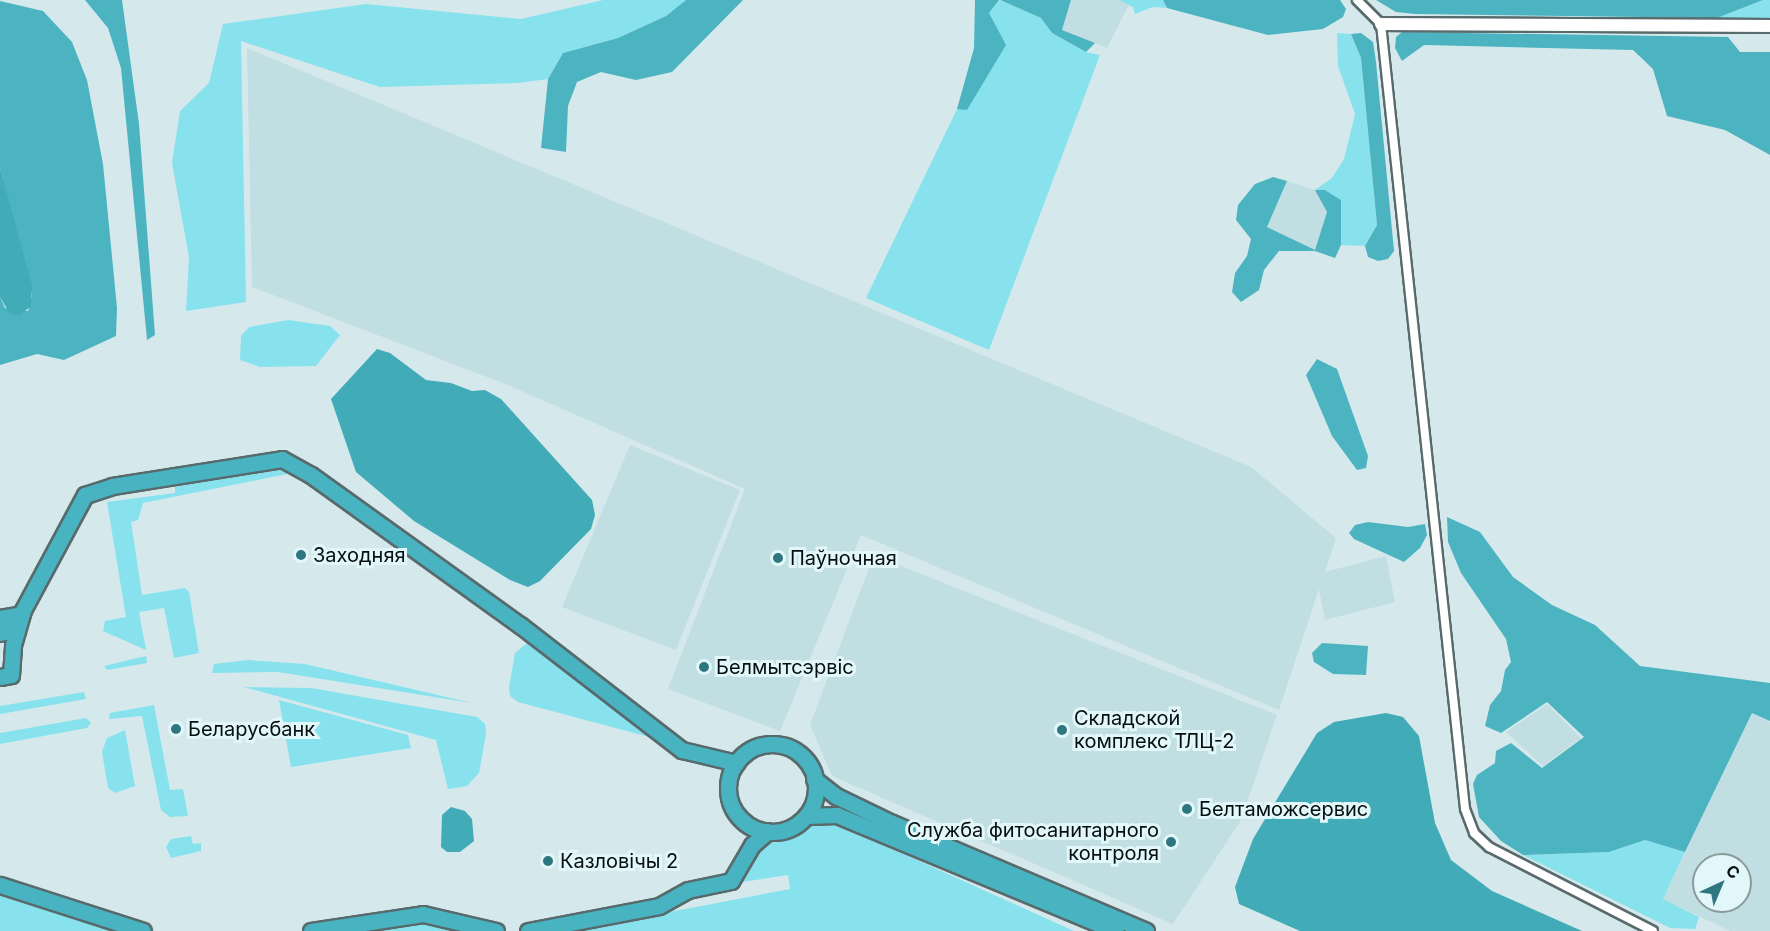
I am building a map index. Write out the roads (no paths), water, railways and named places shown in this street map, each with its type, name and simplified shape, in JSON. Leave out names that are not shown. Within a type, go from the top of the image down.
[{"type":"highway","points":[[8,648],[85,495],[112,486],[282,459],[310,475],[520,625],[682,750],[736,763]]},
{"type":"highway","points":[[0,618],[8,648]]},
{"type":"highway","points":[[0,626],[8,648]]},
{"type":"highway","points":[[778,745],[802,756],[814,779],[815,797],[806,816],[793,827],[768,831],[748,825],[733,808],[728,785],[736,763],[754,748],[778,745]]},
{"type":"highway","points":[[814,779],[836,796],[892,823],[1146,931]]},
{"type":"highway","points":[[806,816],[837,815],[1116,931]]},
{"type":"highway","points":[[528,931],[659,906],[688,890],[731,880],[752,844],[768,831]]},
{"type":"highway","points":[[0,885],[142,931]]},
{"type":"highway","points":[[311,931],[423,914],[496,931]]},
{"type":"street","points":[[1357,0],[1382,24],[1466,809],[1474,833],[1489,847],[1653,931]]},
{"type":"street","points":[[1382,24],[1770,26]]},
{"type":"place","name":"Заходняя","points":[[301,555]]},
{"type":"place","name":"Паўночная","points":[[778,558]]},
{"type":"place","name":"Белмытсэрвіс","points":[[704,667]]},
{"type":"place","name":"Беларусбанк","points":[[176,729]]},
{"type":"place","name":"Складской комплекс ТЛЦ-2","points":[[1062,730]]},
{"type":"place","name":"Белтаможсервис","points":[[1187,809]]},
{"type":"place","name":"Служба фитосанитарного контроля","points":[[1171,842]]},
{"type":"place","name":"Казловічы 2","points":[[548,861]]}]
